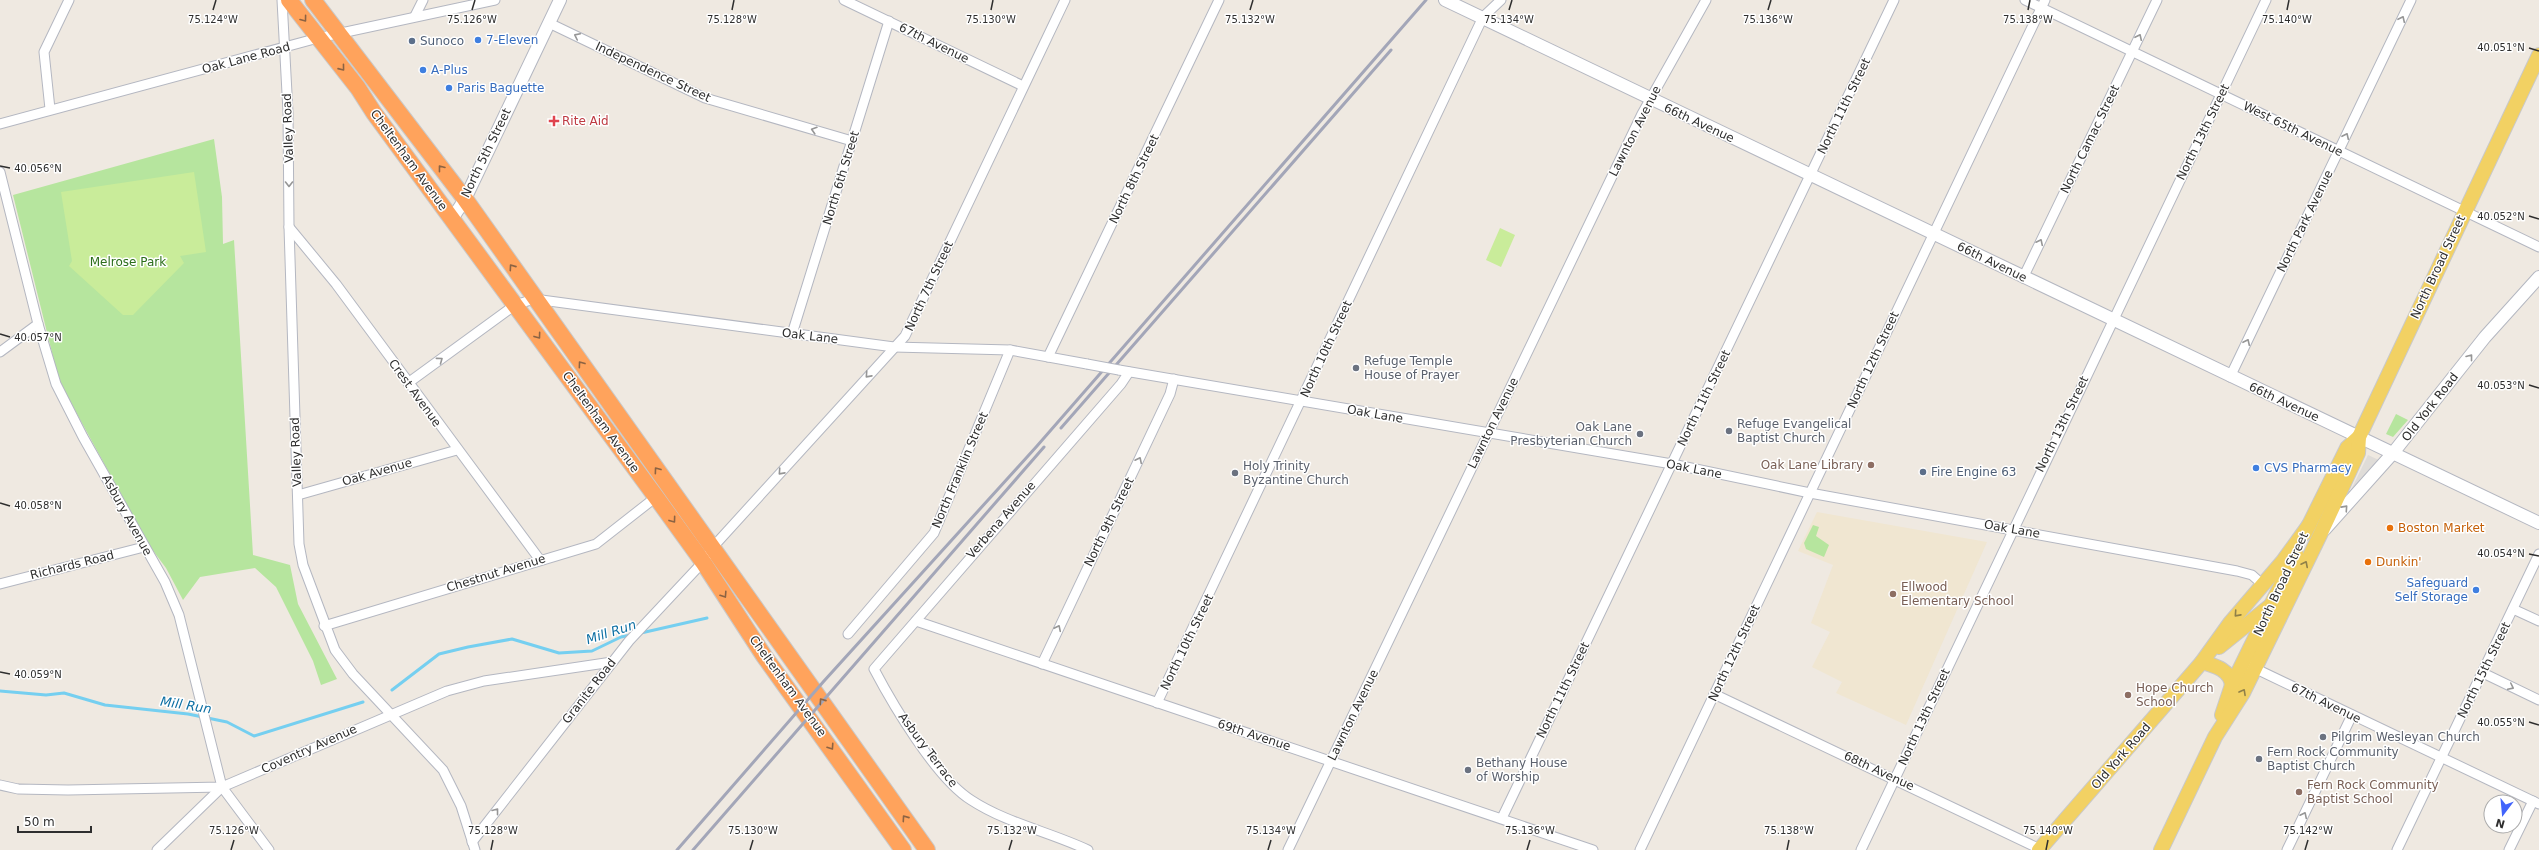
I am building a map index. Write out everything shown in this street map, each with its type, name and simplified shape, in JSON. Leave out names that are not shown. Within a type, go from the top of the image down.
[{"type":"highway","name":"Cheltenham Avenue","points":[[289,0],[358,88],[374,113],[656,497],[703,562],[764,656],[904,850]]},
{"type":"highway","name":"Cheltenham Avenue","points":[[313,0],[465,199],[534,299],[713,547],[927,850]]},
{"type":"main road","name":"North Broad Street","points":[[2215,737],[2232,685],[2249,666],[2292,591],[2319,537],[2358,453],[2359,437],[2464,211],[2539,55]]},
{"type":"main road","name":"North Broad Street","points":[[2161,850],[2215,737],[2243,693],[2249,666],[2272,604],[2309,525],[2347,448],[2359,437]]},
{"type":"main road","name":"Old York Road","points":[[2040,850],[2202,662],[2230,623],[2263,585],[2309,525]]},
{"type":"main road","name":"Old York Road","points":[[2202,662],[2272,604],[2292,591]]},
{"type":"main road","points":[[2202,662],[2224,670],[2229,676],[2232,685]]},
{"type":"street","points":[[50,109],[44,52],[69,0]]},
{"type":"street","name":"Valley Road","points":[[282,0],[288,118],[289,227],[300,551],[324,626],[335,650],[353,674],[443,770],[461,806],[474,846]]},
{"type":"street","points":[[416,16],[423,0]]},
{"type":"street","name":"Oak Lane Road","points":[[0,124],[50,109],[318,38],[495,0]]},
{"type":"street","name":"North 5th Street","points":[[452,219],[465,199],[560,0]]},
{"type":"street","name":"67th Avenue","points":[[844,0],[1024,86]]},
{"type":"street","name":"North 7th Street","points":[[713,547],[894,346],[905,336],[1065,0]]},
{"type":"street","name":"North 8th Street","points":[[1048,357],[1219,0]]},
{"type":"street","name":"66th Avenue","points":[[1446,0],[1649,99],[1933,233],[2023,278],[2539,523]]},
{"type":"street","name":"North 10th Street","points":[[1157,703],[1483,18],[1502,0]]},
{"type":"street","name":"Lawnton Avenue","points":[[1288,850],[1649,99],[1706,0]]},
{"type":"street","name":"North 11th Street","points":[[1502,818],[1894,0]]},
{"type":"street","name":"West 65th Avenue","points":[[2025,0],[2043,4],[2339,152],[2539,247]]},
{"type":"street","name":"North Camac Street","points":[[2023,278],[2156,0]]},
{"type":"street","name":"North 13th Street","points":[[1861,850],[2012,530],[2266,0]]},
{"type":"street","name":"North Park Avenue","points":[[2230,377],[2411,0]]},
{"type":"street","name":"North 12th Street","points":[[1640,850],[2043,4]]},
{"type":"street","name":"North 6th Street","points":[[792,334],[889,22]]},
{"type":"street","name":"Independence Street","points":[[549,23],[706,98],[852,141]]},
{"type":"street","name":"Asbury Avenue","points":[[0,172],[38,324],[56,384],[144,547],[165,582],[179,615],[222,787],[268,850]]},
{"type":"street","name":"Crest Avenue","points":[[289,227],[336,284],[456,450],[540,560]]},
{"type":"street","name":"Old York Road","points":[[2319,537],[2393,453],[2485,337],[2539,277]]},
{"type":"street","points":[[408,383],[515,305],[534,299]]},
{"type":"street","name":"Oak Lane","points":[[534,299],[792,334],[894,346],[1010,350],[1301,402],[1672,464],[1810,493],[2237,571],[2252,575],[2263,585]]},
{"type":"street","points":[[0,352],[38,324]]},
{"type":"street","name":"North Franklin Street","points":[[848,634],[934,533],[1010,350]]},
{"type":"street","name":"Verbena Avenue","points":[[874,669],[1129,372]]},
{"type":"street","name":"North 9th Street","points":[[1042,664],[1170,394],[1174,380]]},
{"type":"street","name":"Oak Avenue","points":[[298,495],[456,450]]},
{"type":"street","name":"Chestnut Avenue","points":[[324,626],[596,544],[656,497]]},
{"type":"street","name":"Richards Road","points":[[0,584],[144,547]]},
{"type":"street","name":"Granite Road","points":[[474,846],[612,662],[640,628],[703,562],[713,547]]},
{"type":"street","name":"North 15th Street","points":[[2397,850],[2539,554]]},
{"type":"street","points":[[2513,609],[2539,621]]},
{"type":"street","name":"69th Avenue","points":[[916,621],[1157,703],[1331,760],[1592,850]]},
{"type":"street","name":"Coventry Avenue","points":[[0,785],[18,789],[68,790],[222,787],[391,713],[447,691],[484,680],[612,662]]},
{"type":"street","name":"67th Avenue","points":[[2249,666],[2536,802]]},
{"type":"street","name":"Asbury Terrace","points":[[874,669],[892,704],[930,757],[956,788],[971,800],[1005,818],[1060,837],[1088,850]]},
{"type":"street","points":[[2483,673],[2539,700]]},
{"type":"street","name":"68th Avenue","points":[[1714,694],[1895,778],[2040,850]]},
{"type":"street","points":[[2287,850],[2352,715]]},
{"type":"street","points":[[157,850],[222,787]]},
{"type":"street","points":[[2509,850],[2536,802]]},
{"type":"shaded area","points":[[2368,455],[2381,461],[2349,494]]},
{"type":"shaded area","name":"Ellwood Elementary School","points":[[1817,512],[1987,542],[1906,725],[1836,693],[1842,682],[1812,667],[1830,632],[1811,623],[1833,565],[1798,551]]},
{"type":"green space","name":"Melrose Park","points":[[214,139],[222,197],[223,244],[234,240],[253,555],[290,565],[298,604],[337,679],[321,685],[313,661],[276,587],[255,568],[200,577],[183,600],[166,568],[148,544],[59,381],[13,195]]},
{"type":"green space","points":[[194,172],[206,252],[180,256],[184,263],[133,315],[123,315],[69,266],[72,261],[61,192]]},
{"type":"green space","points":[[1500,228],[1515,235],[1501,267],[1486,260]]},
{"type":"green space","points":[[2396,414],[2408,420],[2393,437],[2386,434]]},
{"type":"green space","points":[[1813,525],[1819,527],[1816,536],[1829,545],[1824,557],[1806,549],[1804,543]]},
{"type":"waterway","name":"Mill Run","points":[[641,633],[707,618]]},
{"type":"waterway","name":"Mill Run","points":[[392,690],[439,654],[468,647],[512,639],[559,653],[592,651],[621,637],[631,635]]},
{"type":"waterway","name":"Mill Run","points":[[0,691],[46,695],[64,693],[105,705],[188,714],[227,722],[254,736],[363,702]]},
{"type":"railway","points":[[677,850],[824,681],[1037,446],[1426,0]]},
{"type":"railway","points":[[1061,428],[1391,50]]},
{"type":"railway","points":[[693,850],[1044,447]]},
{"type":"place","name":"7-Eleven","points":[[478,40]]},
{"type":"place","name":"Sunoco","points":[[412,41]]},
{"type":"place","name":"A-Plus","points":[[423,70]]},
{"type":"place","name":"Paris Baguette","points":[[449,88]]},
{"type":"place","name":"Rite Aid","points":[[554,121]]},
{"type":"place","name":"Refuge Temple House of Prayer","points":[[1356,368]]},
{"type":"place","name":"Refuge Evangelical Baptist Church","points":[[1729,431]]},
{"type":"place","name":"Oak Lane Presbyterian Church","points":[[1640,434]]},
{"type":"place","name":"Oak Lane Library","points":[[1871,465]]},
{"type":"place","name":"CVS Pharmacy","points":[[2256,468]]},
{"type":"place","name":"Fire Engine 63","points":[[1923,472]]},
{"type":"place","name":"Holy Trinity Byzantine Church","points":[[1235,473]]},
{"type":"place","name":"Boston Market","points":[[2390,528]]},
{"type":"place","name":"Dunkin'","points":[[2368,562]]},
{"type":"place","name":"Safeguard Self Storage","points":[[2476,590]]},
{"type":"place","name":"Ellwood Elementary School","points":[[1893,594]]},
{"type":"place","name":"Hope Church School","points":[[2128,695]]},
{"type":"place","name":"Pilgrim Wesleyan Church","points":[[2323,737]]},
{"type":"place","name":"Fern Rock Community Baptist Church","points":[[2259,759]]},
{"type":"place","name":"Bethany House of Worship","points":[[1468,770]]},
{"type":"place","name":"Fern Rock Community Baptist School","points":[[2299,792]]}]
